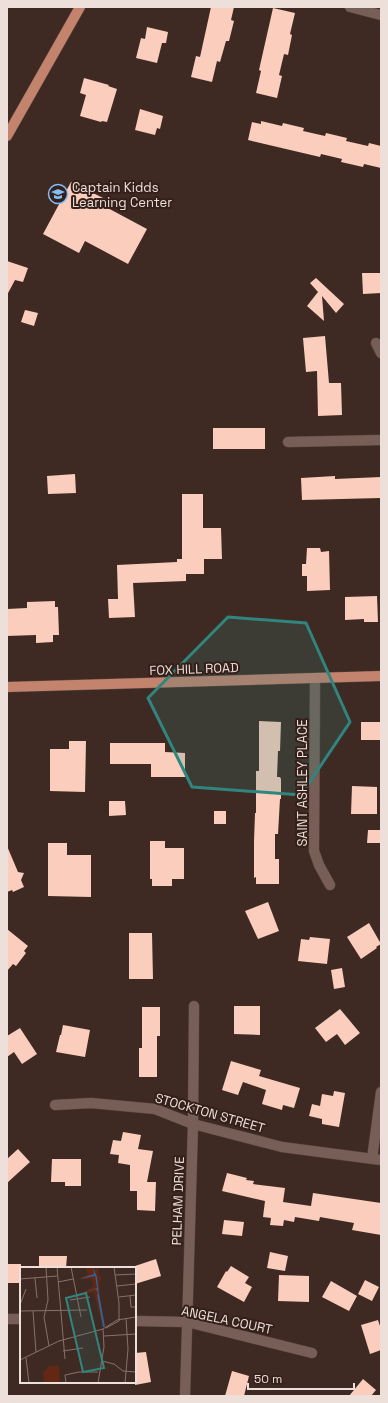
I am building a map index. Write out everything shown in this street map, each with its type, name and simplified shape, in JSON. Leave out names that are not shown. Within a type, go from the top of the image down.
[{"type":"main road","points":[[9,129],[80,7]]},
{"type":"main road","name":"FOX HILL ROAD","points":[[7,687],[381,676]]},
{"type":"street","points":[[350,7],[381,15]]},
{"type":"street","points":[[288,442],[381,440]]},
{"type":"street","name":"SAINT ASHLEY PLACE","points":[[316,679],[314,850],[319,865],[330,885]]},
{"type":"street","name":"PELHAM DRIVE","points":[[186,1396],[193,1124],[194,1006]]},
{"type":"street","points":[[376,1159],[381,1092]]},
{"type":"street","name":"STOCKTON STREET","points":[[56,1105],[90,1103],[155,1109],[193,1124],[282,1147],[376,1159]]},
{"type":"street","points":[[7,1319],[20,1319]]},
{"type":"street","name":"ANGELA COURT","points":[[136,1321],[187,1322],[312,1353]]},
{"type":"highlighted area","points":[[228,617],[306,623],[350,722],[301,795],[192,787],[148,698]]},
{"type":"building","points":[[211,7],[234,7],[231,20],[234,21],[229,41],[226,41],[220,62],[217,61],[212,82],[191,77],[196,56],[200,57]]},
{"type":"building","points":[[273,8],[295,13],[290,34],[292,35],[288,55],[284,54],[279,75],[282,76],[277,98],[256,93],[261,71],[259,70]]},
{"type":"building","points":[[147,27],[168,32],[166,43],[162,43],[157,63],[136,58],[141,38],[145,39]]},
{"type":"building","points":[[84,78],[109,85],[108,86],[117,89],[107,122],[101,122],[80,116],[86,95],[80,93]]},
{"type":"building","points":[[140,109],[163,116],[160,129],[157,128],[155,135],[135,130]]},
{"type":"building","points":[[261,121],[282,126],[283,123],[304,128],[303,131],[325,136],[326,133],[347,138],[346,141],[368,146],[369,143],[381,146],[381,168],[364,164],[363,167],[341,162],[342,159],[321,154],[320,157],[248,140],[252,122],[261,124]]},
{"type":"building","points":[[71,182],[107,200],[104,206],[147,229],[128,264],[85,241],[79,253],[43,234]]},
{"type":"building","points":[[7,261],[28,268],[23,282],[15,280],[7,295]]},
{"type":"building","points":[[362,273],[381,273],[381,293],[363,294]]},
{"type":"building","points":[[316,278],[344,304],[336,313],[322,296],[324,321],[307,306],[318,292],[310,283]]},
{"type":"building","points":[[25,310],[38,313],[34,326],[21,322]]},
{"type":"building","points":[[325,336],[329,383],[341,383],[342,415],[318,416],[317,371],[306,372],[303,338]]},
{"type":"building","points":[[213,428],[265,428],[265,449],[213,449]]},
{"type":"building","points":[[75,474],[76,493],[48,494],[47,476]]},
{"type":"building","points":[[335,476],[335,479],[381,477],[381,498],[302,500],[301,478]]},
{"type":"building","points":[[182,494],[203,494],[203,528],[221,528],[222,559],[204,559],[204,574],[186,574],[186,581],[133,583],[135,617],[109,618],[108,599],[118,599],[117,565],[177,562],[177,559],[182,559]]},
{"type":"building","points":[[307,548],[320,548],[321,552],[329,551],[330,590],[307,591],[307,576],[302,576],[302,564],[306,564]]},
{"type":"building","points":[[377,596],[378,622],[364,622],[364,619],[345,620],[345,597]]},
{"type":"building","points":[[55,601],[55,607],[58,607],[59,635],[53,635],[53,642],[36,643],[36,635],[7,636],[7,609],[27,608],[27,602]]},
{"type":"building","points":[[259,721],[281,722],[277,777],[280,777],[281,779],[281,799],[278,834],[275,834],[275,859],[279,859],[279,884],[256,884],[256,877],[254,878],[256,771],[259,771]]},
{"type":"building","points":[[361,722],[381,722],[381,740],[361,740]]},
{"type":"building","points":[[69,741],[86,741],[85,792],[50,791],[50,749],[69,749]]},
{"type":"building","points":[[110,743],[165,743],[165,752],[185,753],[185,777],[151,777],[151,764],[110,764]]},
{"type":"building","points":[[352,786],[377,787],[377,814],[351,814]]},
{"type":"building","points":[[109,801],[125,801],[126,815],[109,816]]},
{"type":"building","points":[[214,811],[226,811],[226,824],[214,824]]},
{"type":"building","points":[[368,830],[381,830],[381,843],[367,843]]},
{"type":"building","points":[[150,841],[165,841],[165,848],[184,848],[184,879],[172,879],[172,886],[152,886],[152,879],[150,879]]},
{"type":"building","points":[[48,843],[67,843],[67,855],[91,855],[91,897],[48,896]]},
{"type":"building","points":[[7,846],[18,872],[24,873],[21,880],[24,887],[13,892],[12,890],[7,892]]},
{"type":"building","points":[[268,902],[279,931],[258,939],[245,911]]},
{"type":"building","points":[[369,923],[381,944],[361,959],[347,937]]},
{"type":"building","points":[[7,929],[28,946],[24,951],[26,953],[16,966],[13,964],[7,971]]},
{"type":"building","points":[[129,933],[152,933],[153,979],[129,979]]},
{"type":"building","points":[[310,937],[330,939],[327,964],[298,961],[301,939],[309,940]]},
{"type":"building","points":[[342,968],[345,987],[334,989],[331,970]]},
{"type":"building","points":[[234,1006],[260,1006],[260,1035],[234,1034]]},
{"type":"building","points":[[142,1007],[160,1007],[160,1036],[157,1036],[157,1077],[139,1077],[139,1048],[142,1048]]},
{"type":"building","points":[[340,1009],[360,1033],[345,1045],[337,1034],[326,1042],[315,1028]]},
{"type":"building","points":[[63,1025],[90,1030],[85,1057],[56,1052]]},
{"type":"building","points":[[20,1028],[37,1054],[22,1064],[14,1052],[7,1057],[7,1036]]},
{"type":"building","points":[[231,1061],[261,1070],[259,1076],[300,1088],[294,1108],[283,1105],[282,1110],[262,1104],[266,1090],[243,1082],[238,1095],[222,1090]]},
{"type":"building","points":[[334,1091],[345,1093],[339,1127],[322,1124],[322,1119],[309,1116],[312,1104],[320,1106],[322,1094],[333,1096]]},
{"type":"building","points":[[123,1132],[141,1135],[138,1149],[153,1151],[147,1182],[156,1182],[155,1211],[137,1210],[137,1191],[130,1191],[130,1165],[118,1163],[119,1155],[110,1154],[113,1140],[121,1141]]},
{"type":"building","points":[[18,1149],[30,1162],[7,1183],[7,1159]]},
{"type":"building","points":[[52,1159],[81,1159],[81,1186],[65,1186],[65,1182],[51,1182]]},
{"type":"building","points":[[227,1173],[247,1178],[246,1180],[254,1181],[253,1184],[285,1188],[283,1202],[311,1206],[313,1193],[381,1203],[381,1235],[352,1230],[354,1223],[320,1217],[319,1221],[295,1217],[294,1222],[284,1220],[283,1226],[270,1225],[271,1218],[263,1217],[265,1201],[222,1191]]},
{"type":"building","points":[[224,1220],[244,1222],[242,1236],[222,1234]]},
{"type":"building","points":[[270,1252],[288,1256],[285,1271],[267,1268]]},
{"type":"building","points":[[39,1256],[67,1256],[66,1267],[39,1267]]},
{"type":"building","points":[[156,1259],[161,1276],[136,1284],[135,1266]]},
{"type":"building","points":[[7,1264],[21,1264],[20,1283],[7,1283]]},
{"type":"building","points":[[231,1266],[249,1277],[245,1283],[252,1287],[244,1302],[217,1287],[226,1271],[227,1272]]},
{"type":"building","points":[[279,1275],[309,1276],[309,1302],[278,1301]]},
{"type":"building","points":[[365,1280],[379,1287],[372,1301],[358,1294]]},
{"type":"building","points":[[331,1281],[357,1296],[349,1311],[322,1297]]},
{"type":"building","points":[[378,1320],[381,1329],[381,1350],[370,1354],[361,1325]]},
{"type":"building","points":[[146,1352],[151,1382],[135,1385],[136,1353]]},
{"type":"building","points":[[232,1371],[249,1376],[244,1396],[225,1396]]},
{"type":"building","points":[[363,1379],[376,1390],[371,1396],[349,1396]]},
{"type":"place","name":"Captain Kidds Learning Center","points":[[58,194]]}]
